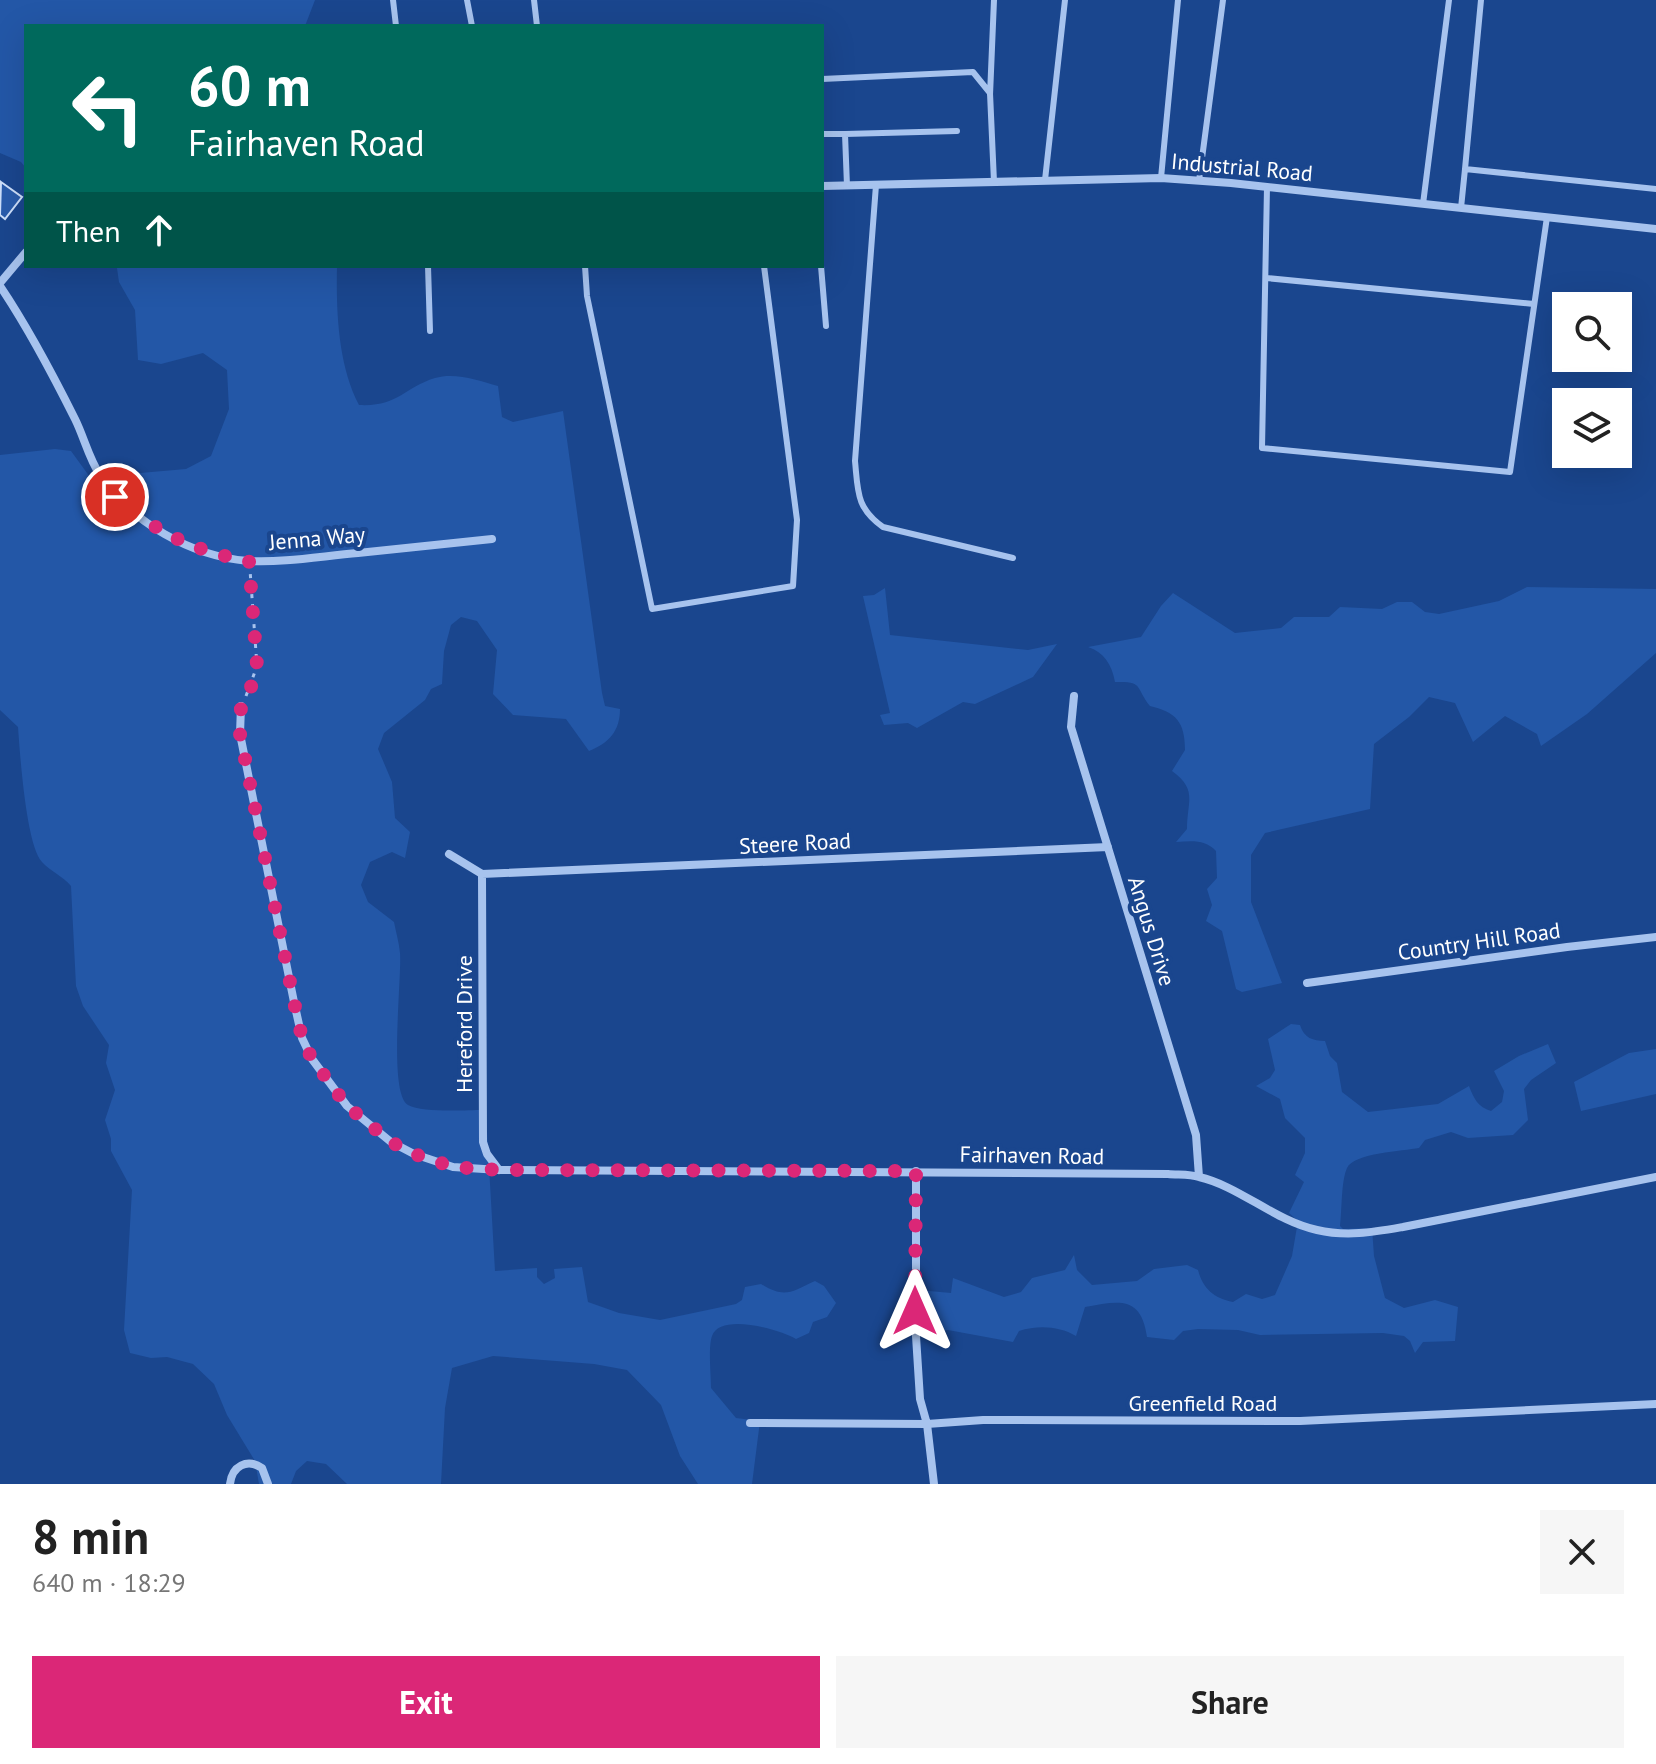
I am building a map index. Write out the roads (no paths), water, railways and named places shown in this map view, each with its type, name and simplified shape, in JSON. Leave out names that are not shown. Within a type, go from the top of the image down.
[{"type":"street","name":"Industrial Road","points":[[824,186],[1161,178],[1656,229]]},
{"type":"street","points":[[0,285],[24,255]]},
{"type":"street","name":"Jenna Way","points":[[0,285],[46,362],[97,471],[115,497],[141,519],[174,540],[219,556],[249,561],[492,539]]},
{"type":"street","name":"Angus Drive","points":[[1074,696],[1071,727],[1196,1135],[1199,1177]]},
{"type":"street","name":"Fairhaven Road","points":[[241,706],[240,734],[302,1038],[312,1059],[347,1106],[391,1142],[414,1154],[453,1167],[499,1170],[1168,1174],[1199,1177],[1290,1221],[1338,1234],[1375,1232],[1656,1177]]},
{"type":"street","name":"Steere Road","points":[[482,874],[1108,847]]},
{"type":"street","points":[[449,854],[482,874]]},
{"type":"street","name":"Hereford Drive","points":[[482,874],[483,1142],[487,1154],[499,1170]]},
{"type":"street","name":"Country Hill Road","points":[[1307,983],[1656,937]]},
{"type":"street","points":[[916,1171],[916,1336],[920,1399],[927,1424],[934,1484]]},
{"type":"street","name":"Greenfield Road","points":[[750,1423],[927,1424],[983,1420],[1215,1422],[1656,1404]]},
{"type":"street","points":[[230,1484],[233,1471],[250,1463],[262,1468],[268,1484]]},
{"type":"lane","points":[[393,0],[396,24]]},
{"type":"lane","points":[[467,0],[472,24]]},
{"type":"lane","points":[[534,0],[537,24]]},
{"type":"lane","points":[[994,0],[990,95],[994,182]]},
{"type":"lane","points":[[1045,180],[1065,0]]},
{"type":"lane","points":[[1161,178],[1178,0]]},
{"type":"lane","points":[[1199,181],[1223,0]]},
{"type":"lane","points":[[1423,204],[1449,0]]},
{"type":"lane","points":[[1461,208],[1481,0]]},
{"type":"lane","points":[[824,79],[973,72],[990,95]]},
{"type":"lane","points":[[824,134],[957,131]]},
{"type":"lane","points":[[845,134],[847,186]]},
{"type":"lane","points":[[1465,169],[1656,189]]},
{"type":"lane","points":[[876,185],[855,461],[859,501],[868,517],[883,527],[1013,558]]},
{"type":"lane","points":[[1267,187],[1262,448],[1510,472],[1547,217]]},
{"type":"lane","points":[[428,268],[430,331]]},
{"type":"lane","points":[[585,268],[587,296],[652,609],[793,586],[797,520],[764,268]]},
{"type":"lane","points":[[821,268],[826,326]]},
{"type":"lane","points":[[1266,278],[1534,304]]}]
